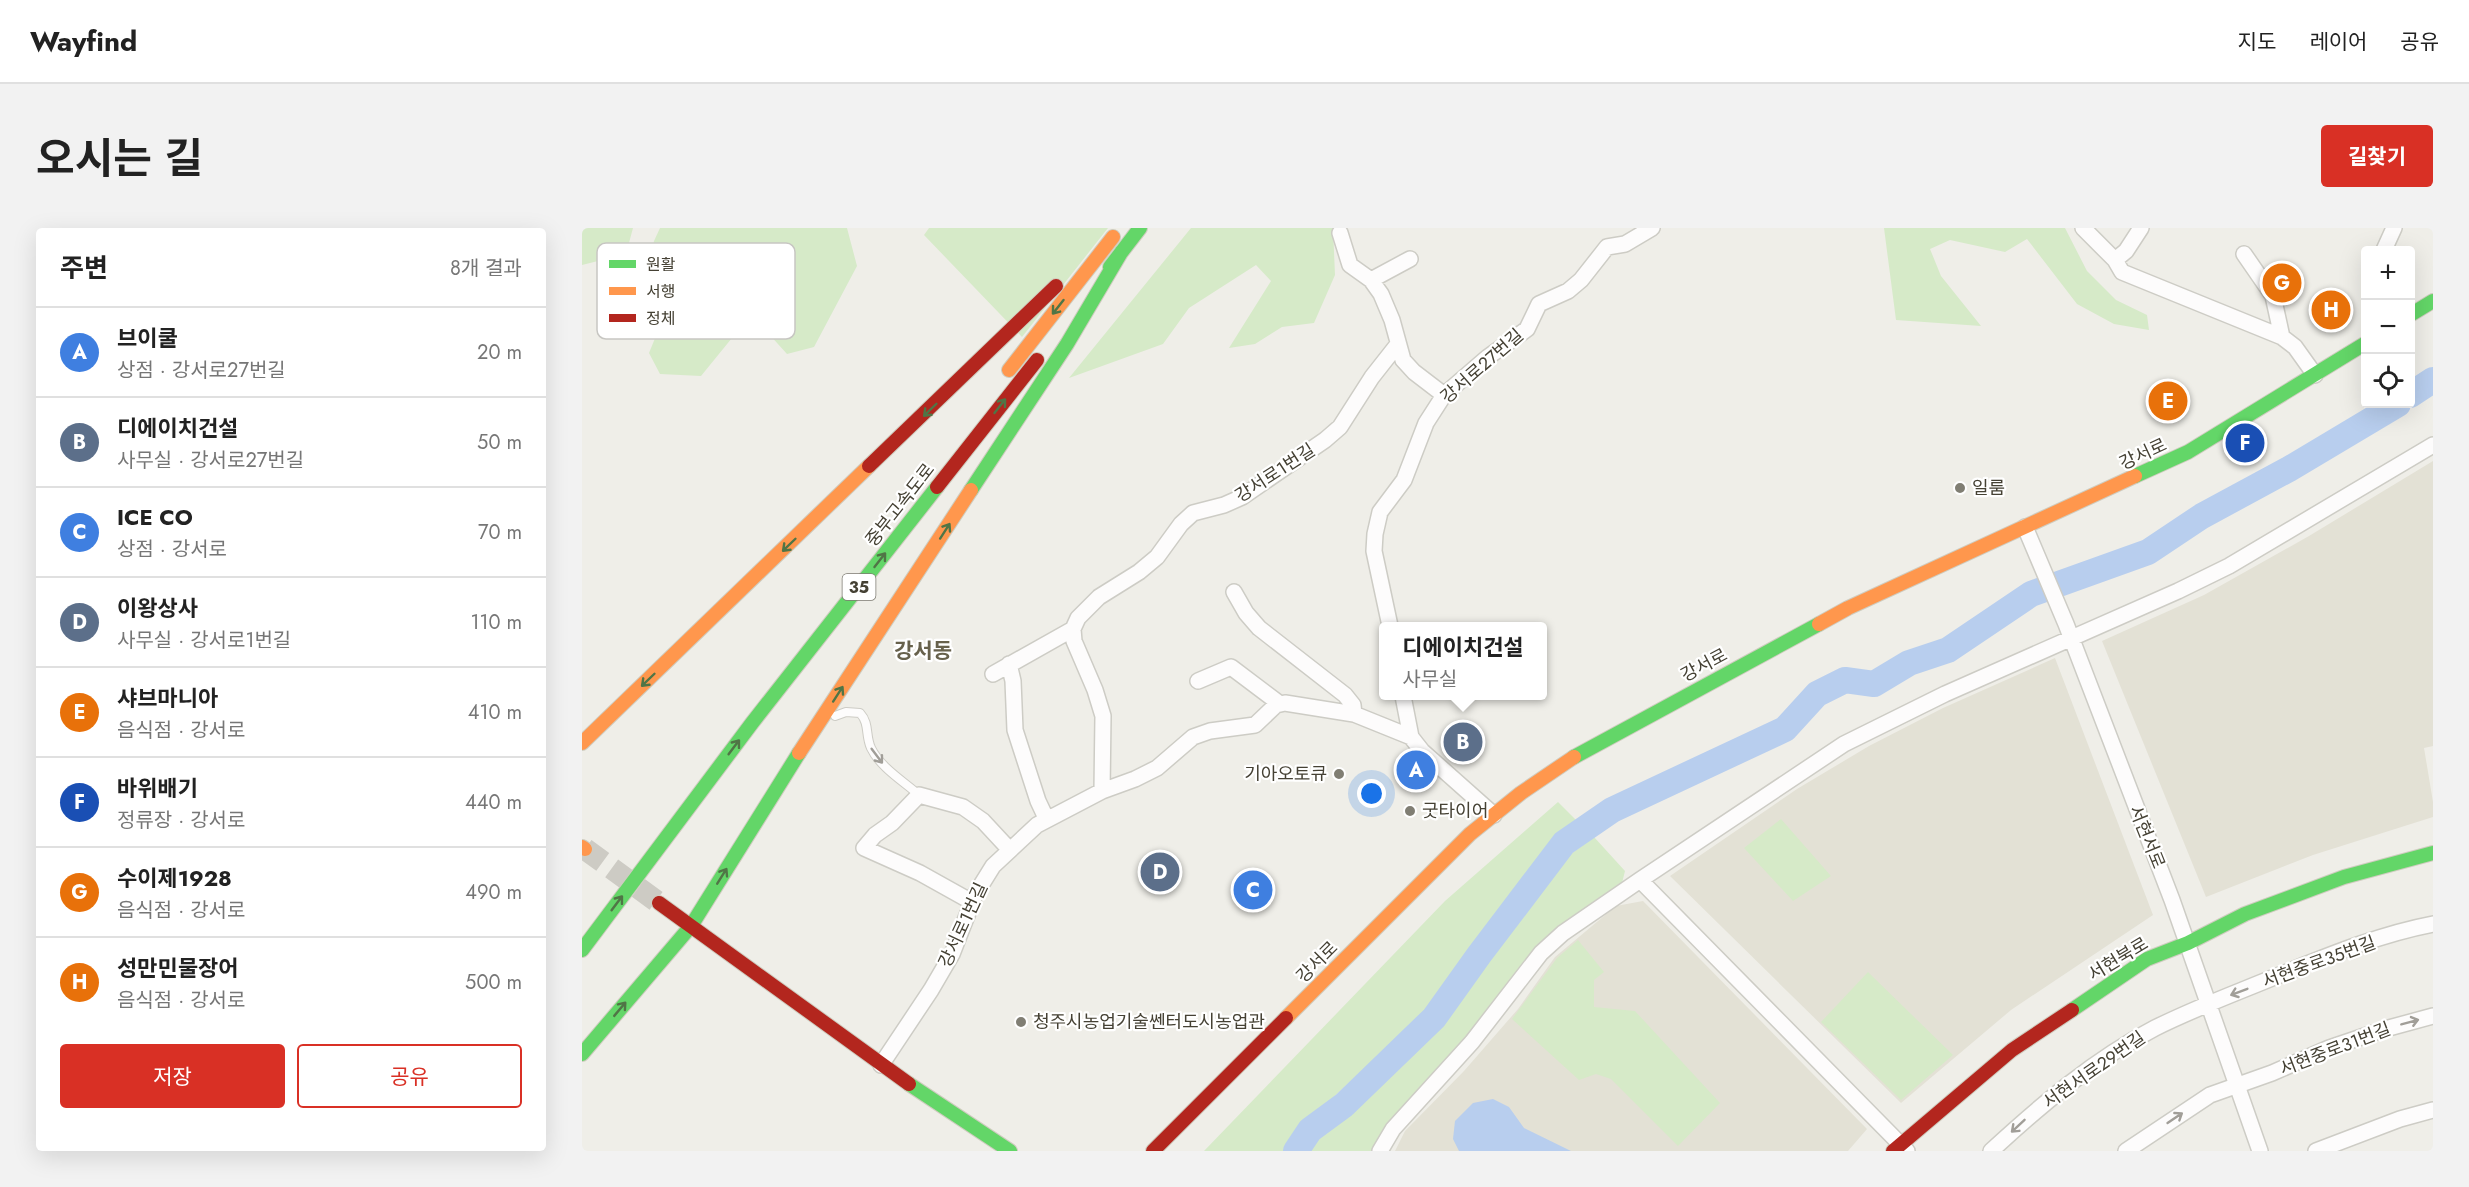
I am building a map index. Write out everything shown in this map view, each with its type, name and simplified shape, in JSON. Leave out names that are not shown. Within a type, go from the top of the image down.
[{"type":"main road","points":[[1003,378],[1120,228]]},
{"type":"main road","points":[[1058,333],[1140,228]]},
{"type":"main road","points":[[582,743],[1054,288],[1110,241]]},
{"type":"main road","points":[[582,1054],[691,926],[802,748],[1067,344],[1122,251]]},
{"type":"main road","points":[[2415,312],[2433,301]]},
{"type":"main road","name":"강서로","points":[[1153,1151],[1470,834],[1521,793],[1582,752],[1848,608],[2188,452],[2361,346]]},
{"type":"main road","name":"중부고속도로","points":[[582,950],[752,723],[1044,351]]},
{"type":"main road","name":"서현북로","points":[[1900,1148],[2012,1050],[2147,959],[2188,943],[2245,914],[2333,881],[2433,853]]},
{"type":"main road","points":[[659,903],[881,1065],[1010,1151]]},
{"type":"street","name":"강서로27번길","points":[[1389,622],[1374,552],[1380,512],[1404,480],[1426,423],[1444,396],[1488,357],[1527,329],[1539,304],[1568,291],[1581,280],[1607,247],[1625,244],[1652,228]]},
{"type":"street","points":[[2083,228],[2115,260],[2122,272],[2282,337],[2295,347],[2315,375]]},
{"type":"street","points":[[2115,260],[2126,250],[2141,228]]},
{"type":"street","points":[[2386,246],[2394,228]]},
{"type":"street","points":[[1340,233],[1350,265],[1371,280],[1381,294],[1403,360],[1444,396]]},
{"type":"street","points":[[2244,254],[2273,296],[2282,337]]},
{"type":"street","points":[[1371,280],[1410,259]]},
{"type":"street","name":"강서로1번길","points":[[1073,629],[1078,618],[1099,597],[1139,572],[1157,557],[1193,513],[1224,505],[1242,497],[1325,440],[1340,427],[1372,377],[1398,344]]},
{"type":"street","points":[[1380,1151],[1393,1129],[1472,1042],[1541,953],[1563,933],[1640,880],[1844,744],[2069,630],[2178,591],[2229,566],[2433,445]]},
{"type":"street","name":"서현서로","points":[[2025,527],[2069,630],[2188,943],[2207,1004],[2260,1151]]},
{"type":"street","points":[[1234,592],[1246,613],[1259,628],[1345,695],[1353,705],[1354,714]]},
{"type":"street","points":[[993,674],[1073,629],[1074,641],[1103,717],[1102,791]]},
{"type":"street","points":[[1009,664],[1013,681],[1015,730],[1046,818]]},
{"type":"street","points":[[1198,681],[1231,667],[1280,704],[1354,714],[1411,737]]},
{"type":"street","points":[[1404,700],[1411,737],[1422,751],[1494,815]]},
{"type":"street","name":"강서로1번길","points":[[881,1065],[931,990],[951,954],[972,902],[993,866],[1009,849],[1046,818],[1157,768],[1193,737],[1256,725],[1276,705],[1280,704]]},
{"type":"street","points":[[972,902],[920,873],[864,848],[919,795],[963,807],[983,821],[1009,849]]},
{"type":"street","points":[[1640,880],[1900,1148]]},
{"type":"street","name":"서현중로35번길","points":[[2207,1004],[2370,942],[2433,924]]},
{"type":"street","name":"서현서로29번길","points":[[1991,1151],[2029,1116],[2095,1065],[2154,1029],[2207,1004]]},
{"type":"street","name":"서현중로31번길","points":[[2126,1151],[2210,1095],[2238,1086],[2329,1048],[2433,1016]]},
{"type":"street","points":[[2316,1151],[2400,1119],[2433,1110]]},
{"type":"lane","points":[[802,748],[816,730],[835,716],[854,711],[860,713],[868,726],[872,751],[883,765],[919,795]]},
{"type":"shaded area","points":[[2433,461],[2433,746],[2424,748],[2433,802],[2433,817],[2313,855],[2206,897],[2102,641],[2204,595],[2309,536]]},
{"type":"shaded area","points":[[2055,658],[2153,915],[2011,1010],[1901,1103],[1670,876],[1797,789],[1869,746],[1943,708]]},
{"type":"shaded area","points":[[1643,901],[1867,1129],[1848,1151],[1395,1151],[1405,1131],[1464,1071],[1518,1009],[1555,957],[1616,906]]},
{"type":"green space","points":[[582,228],[633,228],[629,243],[597,243],[597,261],[582,265]]},
{"type":"green space","points":[[660,228],[847,228],[857,266],[814,347],[787,354],[773,339],[795,339],[795,243],[653,243]]},
{"type":"green space","points":[[929,228],[1108,228],[1022,337],[924,235]]},
{"type":"green space","points":[[1191,228],[1333,228],[1335,275],[1314,323],[1282,327],[1255,344],[1229,348],[1271,281],[1256,265],[1189,308],[1163,344],[1069,378]]},
{"type":"green space","points":[[1884,228],[2065,228],[2087,271],[2116,300],[2147,315],[2149,330],[2114,324],[2077,304],[2027,239],[2005,252],[1950,240],[1930,249],[1941,276],[1981,326],[1896,320]]},
{"type":"green space","points":[[655,339],[731,339],[701,376],[660,374],[649,353]]},
{"type":"green space","points":[[1558,802],[1582,826],[1558,842],[1429,1008],[1308,1121],[1287,1151],[1204,1151],[1445,901]]},
{"type":"green space","points":[[1781,819],[1831,876],[1793,901],[1744,848]]},
{"type":"green space","points":[[1594,837],[1625,871],[1622,883],[1545,938],[1469,1038],[1400,1109],[1372,1151],[1302,1151],[1443,1024],[1511,926],[1561,861]]},
{"type":"green space","points":[[1578,940],[1604,972],[1594,980],[1594,1007],[1635,1011],[1720,1103],[1678,1146],[1611,1079],[1596,1074],[1579,1080],[1512,1019],[1557,958]]},
{"type":"green space","points":[[1868,972],[1953,1055],[1901,1100],[1821,1022]]},
{"type":"water","points":[[1493,1099],[1509,1107],[1524,1128],[1571,1151],[1459,1151],[1453,1139],[1455,1121],[1473,1103]]},
{"type":"waterway","points":[[2415,392],[2433,380]]},
{"type":"waterway","points":[[1296,1151],[1310,1130],[1344,1105],[1434,1018],[1564,843],[1612,810],[1785,729],[1817,694],[1845,680],[1874,684],[1909,663],[1948,650],[2031,594],[2148,552],[2202,516],[2289,469],[2391,408]]},
{"type":"tunnel","points":[[585,849],[659,903]]},
{"type":"traffic: fast","points":[[1110,267],[1140,228]]},
{"type":"traffic: fast","points":[[971,490],[1067,344],[1122,251]]},
{"type":"traffic: fast","points":[[2415,312],[2433,301]]},
{"type":"traffic: fast","points":[[2135,476],[2188,452],[2361,346]]},
{"type":"traffic: fast","points":[[582,950],[752,723],[937,487]]},
{"type":"traffic: fast","points":[[1574,757],[1819,624]]},
{"type":"traffic: fast","points":[[582,1054],[691,926],[799,753]]},
{"type":"traffic: fast","points":[[2072,1010],[2147,959],[2188,943],[2245,914],[2344,877],[2433,853]]},
{"type":"traffic: fast","points":[[909,1084],[1010,1151]]},
{"type":"traffic: slow","points":[[1009,370],[1113,237]]},
{"type":"traffic: slow","points":[[582,743],[869,466]]},
{"type":"traffic: slow","points":[[1819,624],[1848,608],[2135,476]]},
{"type":"traffic: slow","points":[[799,753],[971,490]]},
{"type":"traffic: slow","points":[[1286,1018],[1470,834],[1521,793],[1574,757]]},
{"type":"traffic: jam","points":[[869,466],[1056,286]]},
{"type":"traffic: jam","points":[[937,487],[1037,360]]},
{"type":"traffic: jam","points":[[659,903],[909,1084]]},
{"type":"traffic: jam","points":[[1893,1151],[2012,1050],[2072,1010]]},
{"type":"traffic: jam","points":[[1153,1151],[1286,1018]]},
{"type":"place","name":"수이제1928","points":[[2282,283]]},
{"type":"place","name":"성만민물장어","points":[[2331,310]]},
{"type":"place","name":"샤브마니아","points":[[2168,401]]},
{"type":"place","name":"바위배기","points":[[2245,443]]},
{"type":"place","name":"일룸","points":[[1960,488]]},
{"type":"place","name":"디에이치건설","points":[[1463,742]]},
{"type":"place","name":"브이쿨","points":[[1416,770]]},
{"type":"place","name":"기아오토큐","points":[[1339,774]]},
{"type":"place","name":"굿타이어","points":[[1410,811]]},
{"type":"place","name":"이왕상사","points":[[1160,872]]},
{"type":"place","name":"ICE CO","points":[[1253,890]]},
{"type":"place","name":"청주시농업기술쎈터도시농업관","points":[[1021,1022]]},
{"type":"district","name":"강서동","points":[[923,651]]}]
